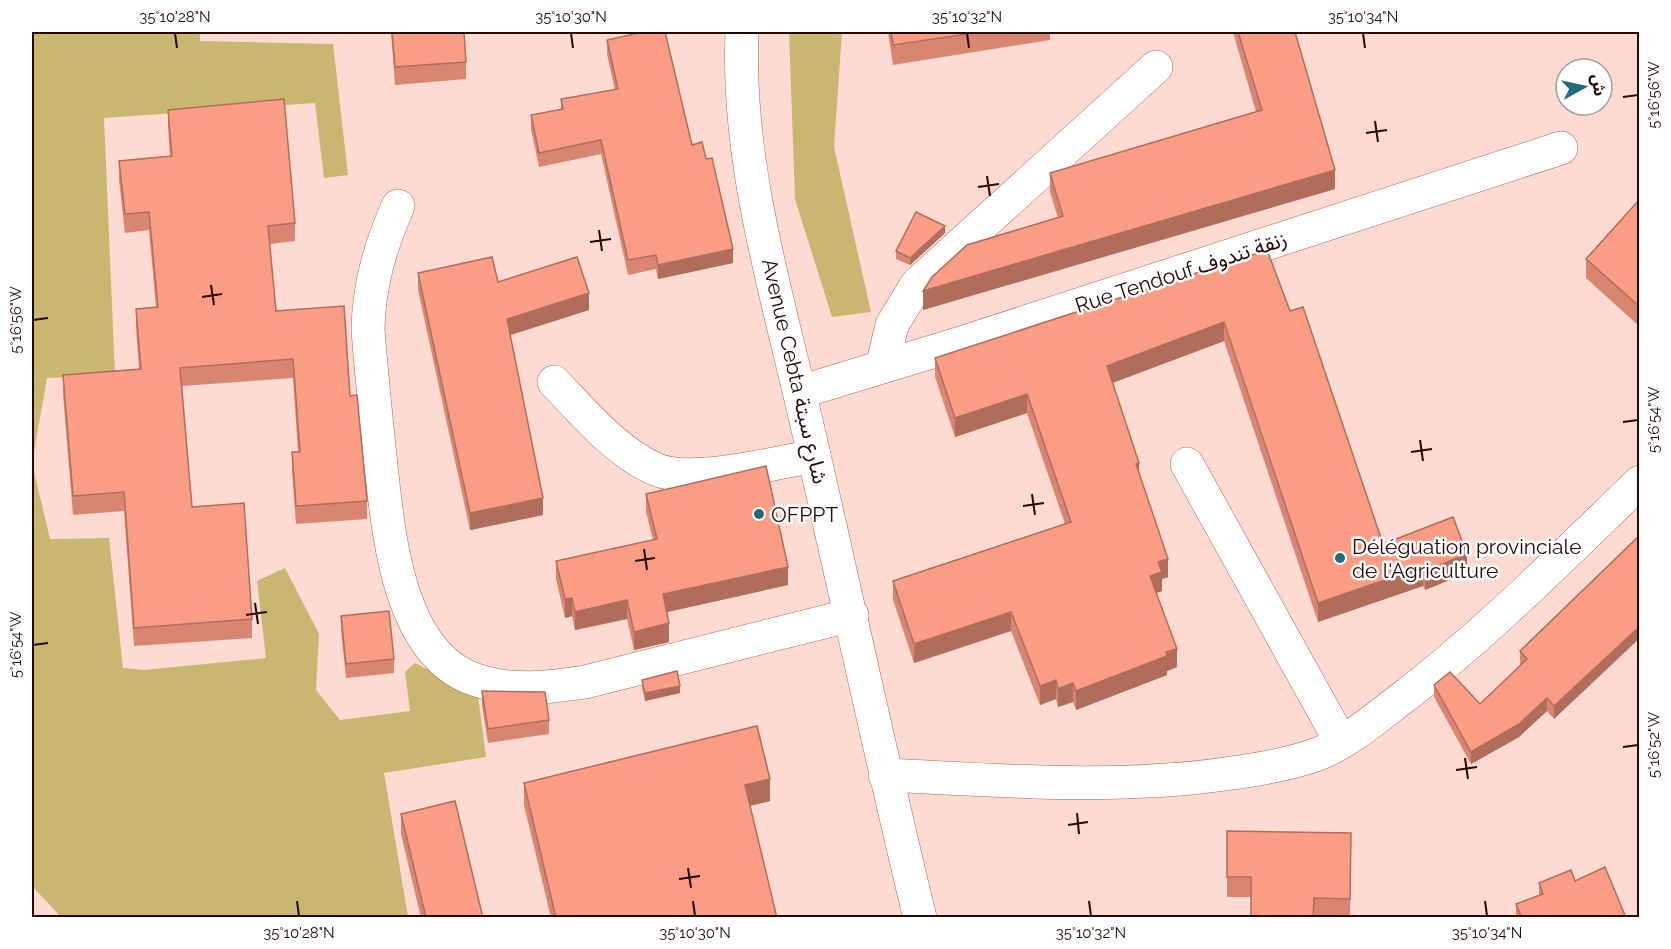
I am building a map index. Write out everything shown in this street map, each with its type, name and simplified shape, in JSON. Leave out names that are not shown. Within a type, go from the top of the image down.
[{"type":"street","name":"Avenue Cebta شارع سبتة","points":[[741,32],[740,80],[755,194],[852,615],[885,775],[920,918]]},
{"type":"street","points":[[882,367],[892,325],[917,284],[1156,67]]},
{"type":"street","name":"Rue Tendouf زنقة تندوف","points":[[800,392],[961,343],[1561,148]]},
{"type":"street","points":[[398,206],[381,246],[369,302],[368,330],[386,512],[393,559],[406,600],[425,637],[451,666],[466,676],[504,688],[546,688],[585,681],[852,615]]},
{"type":"street","points":[[554,382],[622,448],[656,470],[693,476],[814,456]]},
{"type":"street","points":[[1187,464],[1341,742]]},
{"type":"street","points":[[885,775],[1098,784],[1187,780],[1282,764],[1319,753],[1341,742],[1428,678],[1485,629],[1640,482]]},
{"type":"shaded area","points":[[32,32],[200,32],[200,41],[333,44],[348,175],[324,178],[315,103],[104,118],[115,375],[47,378],[32,463]]},
{"type":"shaded area","points":[[789,32],[842,32],[834,147],[871,312],[832,317],[795,199]]},
{"type":"shaded area","points":[[32,463],[50,539],[109,538],[123,668],[144,670],[266,658],[257,581],[285,568],[319,634],[316,690],[340,720],[410,711],[405,672],[415,663],[478,696],[486,757],[384,773],[408,917],[61,917],[32,886]]},
{"type":"building","points":[[392,32],[464,32],[466,62],[395,67]]},
{"type":"building","points":[[643,32],[665,32],[692,145],[702,142],[706,159],[712,158],[733,249],[658,265],[656,255],[628,260],[601,140],[539,153],[531,115],[563,109],[561,99],[618,89],[607,40]]},
{"type":"building","points":[[891,32],[981,32],[893,45]]},
{"type":"building","points":[[1238,32],[1295,32],[1335,170],[923,291],[932,277],[967,245],[1063,216],[1050,173],[1262,110]]},
{"type":"building","points":[[284,99],[295,223],[268,226],[276,311],[344,306],[350,396],[357,395],[367,501],[296,506],[292,452],[300,452],[293,359],[180,368],[192,507],[244,503],[252,619],[134,628],[124,492],[73,496],[63,375],[141,369],[136,309],[158,307],[149,212],[125,214],[119,161],[172,156],[168,110]]},
{"type":"building","points":[[1640,199],[1640,307],[1586,259]]},
{"type":"building","points":[[916,212],[945,226],[910,258],[896,251]]},
{"type":"building","points":[[1267,250],[1290,311],[1303,307],[1383,544],[1453,517],[1467,554],[1425,571],[1423,567],[1318,603],[1224,322],[1107,366],[1139,463],[1136,464],[1168,559],[1158,562],[1162,572],[1150,576],[1177,649],[1166,652],[1167,656],[1076,691],[1073,683],[1058,689],[1056,680],[1040,686],[1011,612],[914,644],[893,581],[1071,522],[1027,394],[955,418],[935,358]]},
{"type":"building","points":[[492,257],[498,282],[577,257],[589,293],[507,319],[543,498],[470,513],[418,273]]},
{"type":"building","points":[[766,466],[788,567],[663,594],[669,623],[634,632],[627,600],[575,612],[572,598],[565,599],[556,561],[657,539],[646,494]]},
{"type":"building","points":[[1640,535],[1640,626],[1554,706],[1547,698],[1519,724],[1471,752],[1434,685],[1450,672],[1480,704],[1527,659],[1520,651]]},
{"type":"building","points":[[389,611],[394,659],[346,664],[341,616]]},
{"type":"building","points":[[677,671],[680,686],[645,693],[642,680]]},
{"type":"building","points":[[482,691],[545,692],[549,720],[488,729]]},
{"type":"building","points":[[757,726],[770,779],[745,785],[777,918],[556,918],[524,783]]},
{"type":"building","points":[[455,801],[483,918],[426,918],[401,814]]},
{"type":"building","points":[[1227,831],[1351,833],[1350,899],[1314,898],[1313,918],[1251,918],[1251,877],[1227,877]]},
{"type":"building","points":[[1605,867],[1626,918],[1522,918],[1516,904],[1543,894],[1539,883],[1571,870],[1575,881]]},
{"type":"place","name":"OFPPT","points":[[759,514]]},
{"type":"place","name":"Déléguation provinciale de l'Agriculture","points":[[1340,558]]}]
